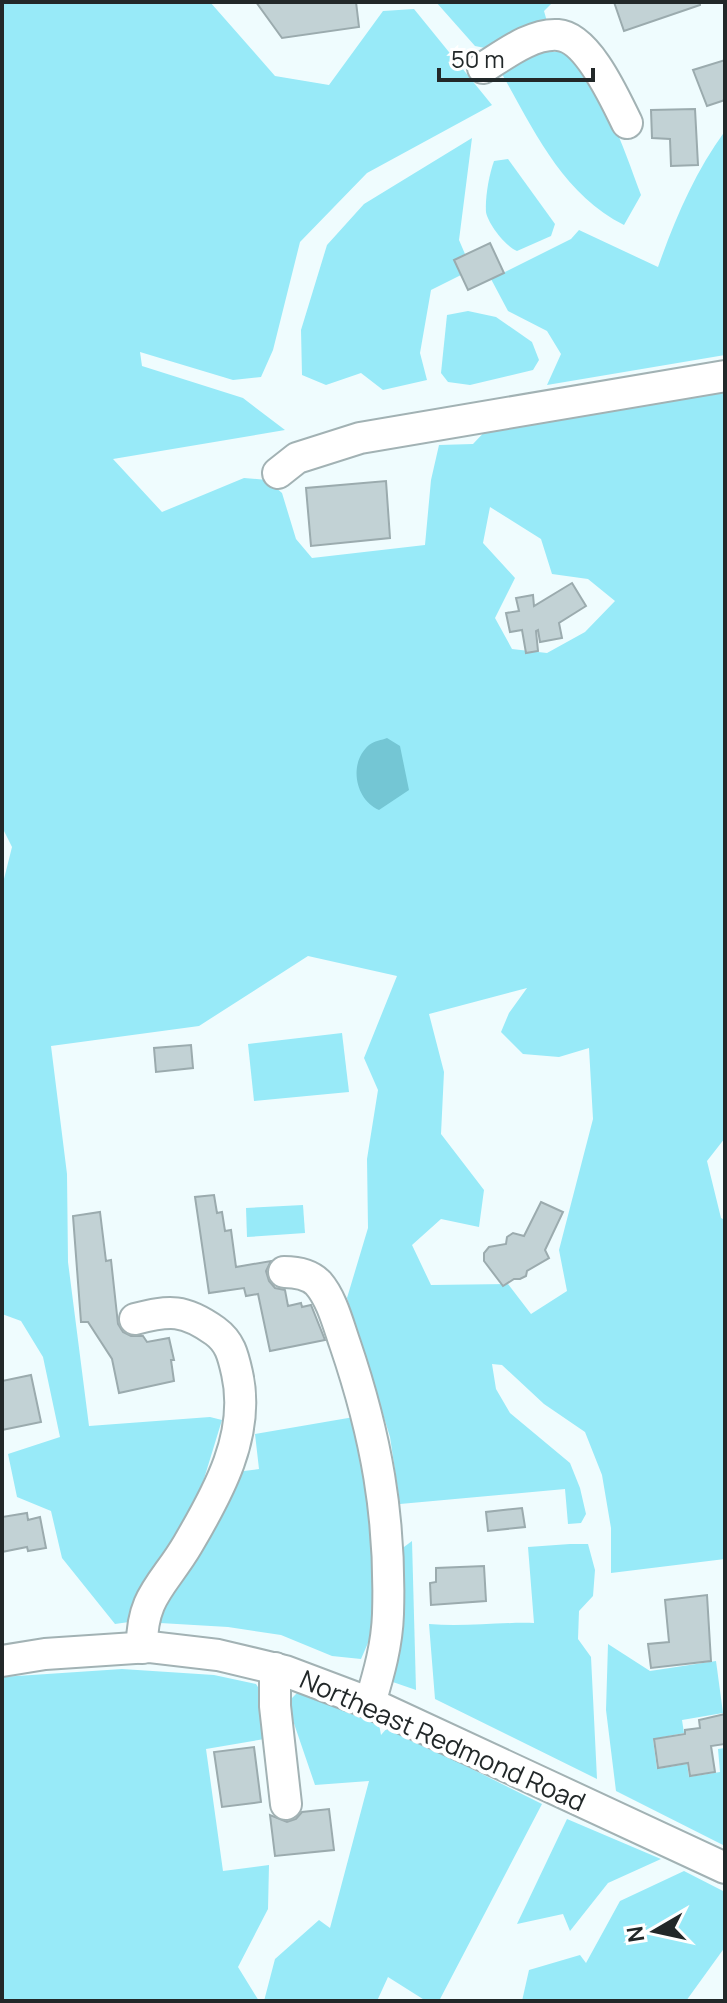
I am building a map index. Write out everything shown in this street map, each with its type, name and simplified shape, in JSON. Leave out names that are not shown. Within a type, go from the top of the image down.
[{"type":"street","points":[[483,68],[531,40],[559,35],[577,43],[605,78],[627,123]]},
{"type":"street","points":[[278,473],[297,458],[360,438],[725,376]]},
{"type":"street","points":[[284,1272],[307,1275],[317,1283],[330,1302],[374,1440],[383,1488],[389,1580],[385,1651],[370,1703]]},
{"type":"street","points":[[135,1319],[166,1311],[182,1314],[197,1319],[225,1338],[232,1350],[242,1401],[239,1434],[224,1476],[187,1545],[147,1605],[141,1627],[146,1647]]},
{"type":"street","name":"Northeast Redmond Road","points":[[2,1661],[45,1654],[146,1647],[218,1655],[275,1668],[370,1703],[725,1868]]},
{"type":"street","points":[[275,1668],[275,1706],[286,1804]]},
{"type":"shaded area","points":[[2,2],[210,2],[275,76],[329,85],[383,11],[414,9],[492,105],[367,173],[300,242],[273,350],[261,377],[233,380],[140,352],[142,366],[243,398],[285,430],[113,459],[162,512],[244,478],[267,480],[282,493],[296,539],[312,558],[425,545],[431,480],[439,445],[473,444],[491,425],[725,392],[725,1138],[707,1161],[721,1218],[725,1220],[725,1559],[611,1573],[611,1528],[602,1475],[585,1432],[544,1404],[502,1365],[492,1364],[496,1389],[510,1413],[570,1463],[586,1514],[581,1523],[568,1524],[565,1489],[400,1504],[390,1437],[347,1298],[368,1228],[367,1159],[378,1090],[364,1058],[397,976],[308,956],[199,1026],[51,1046],[67,1174],[68,1262],[89,1426],[210,1417],[222,1420],[192,1518],[129,1622],[115,1624],[62,1558],[51,1511],[17,1497],[8,1454],[60,1437],[43,1357],[21,1321],[2,1314],[2,887],[12,847],[2,827]],"holes":[[[490,507],[541,539],[552,574],[588,579],[615,601],[585,632],[547,653],[512,649],[495,618],[515,578],[483,543]],[[527,988],[509,1013],[501,1032],[523,1054],[559,1057],[589,1048],[593,1119],[559,1250],[567,1291],[531,1314],[508,1284],[431,1285],[412,1245],[441,1219],[479,1227],[484,1190],[441,1134],[444,1072],[429,1014]]]},
{"type":"shaded area","points":[[436,2],[553,2],[544,11],[548,25],[495,50],[475,46]]},
{"type":"shaded area","points":[[533,52],[569,52],[603,103],[641,195],[624,225],[602,212],[567,178],[539,139],[502,74]]},
{"type":"shaded area","points":[[725,131],[725,355],[547,385],[561,354],[547,331],[508,311],[491,279],[571,239],[579,230],[658,267],[687,196]]},
{"type":"shaded area","points":[[472,138],[459,240],[465,254],[454,260],[461,275],[431,290],[420,353],[427,380],[383,390],[361,373],[326,385],[302,375],[301,330],[327,245],[364,204]]},
{"type":"shaded area","points":[[508,159],[555,224],[551,236],[517,251],[498,234],[486,212],[494,161]]},
{"type":"shaded area","points":[[468,311],[496,317],[532,342],[539,360],[533,370],[470,385],[448,382],[441,373],[447,315]]},
{"type":"shaded area","points":[[387,738],[400,746],[409,790],[379,810],[364,798],[360,790],[358,761],[369,745]]},
{"type":"shaded area","points":[[342,1033],[349,1092],[254,1101],[248,1044]]},
{"type":"shaded area","points":[[303,1205],[305,1233],[247,1237],[246,1208]]},
{"type":"shaded area","points":[[354,1417],[372,1523],[378,1620],[361,1659],[332,1656],[281,1635],[228,1627],[160,1623],[161,1595],[236,1472],[259,1469],[255,1434]]},
{"type":"shaded area","points":[[412,1541],[416,1690],[387,1680],[404,1547]]},
{"type":"shaded area","points":[[588,1544],[595,1570],[593,1596],[579,1611],[578,1639],[591,1657],[597,1779],[435,1699],[429,1624],[534,1623],[528,1547]]},
{"type":"shaded area","points":[[608,1644],[650,1671],[716,1661],[723,1713],[682,1720],[684,1733],[653,1739],[657,1769],[687,1764],[689,1777],[720,1772],[718,1749],[725,1748],[725,1846],[616,1791],[606,1710]]},
{"type":"shaded area","points":[[122,1669],[214,1675],[256,1684],[268,1703],[270,1738],[206,1749],[223,1871],[269,1865],[268,1909],[238,1967],[259,2001],[2,2001],[2,1677]]},
{"type":"shaded area","points":[[300,1690],[379,1724],[381,1735],[388,1727],[542,1804],[439,2001],[426,2001],[388,1977],[377,2001],[264,2001],[275,1959],[319,1920],[330,1928],[369,1781],[315,1785],[287,1703]]},
{"type":"shaded area","points":[[567,1819],[661,1859],[608,1883],[570,1931],[563,1914],[517,1924]]},
{"type":"shaded area","points":[[684,1871],[725,1892],[725,1947],[686,2001],[522,2001],[529,1970],[580,1955],[586,1963],[620,1901]]},
{"type":"building","points":[[256,2],[356,2],[359,27],[282,38]]},
{"type":"building","points":[[614,2],[700,2],[700,5],[624,31]]},
{"type":"building","points":[[725,60],[725,100],[707,106],[693,70]]},
{"type":"building","points":[[695,109],[698,165],[671,166],[670,139],[652,138],[651,110]]},
{"type":"building","points":[[490,243],[504,273],[468,290],[454,260]]},
{"type":"building","points":[[386,481],[390,538],[311,546],[306,488]]},
{"type":"building","points":[[572,583],[586,606],[559,623],[562,638],[540,642],[536,631],[538,651],[526,653],[522,630],[510,632],[506,613],[519,611],[516,598],[533,595],[534,606]]},
{"type":"building","points":[[191,1045],[193,1068],[156,1072],[154,1048]]},
{"type":"building","points":[[214,1195],[217,1213],[222,1212],[225,1231],[231,1230],[236,1267],[271,1261],[266,1271],[269,1281],[275,1288],[285,1290],[288,1306],[301,1303],[302,1307],[311,1305],[325,1340],[270,1351],[258,1294],[246,1296],[244,1288],[209,1293],[195,1197]]},
{"type":"building","points":[[541,1202],[563,1212],[545,1250],[549,1258],[527,1271],[526,1276],[503,1286],[484,1261],[484,1253],[489,1247],[506,1244],[507,1237],[513,1233],[524,1236]]},
{"type":"building","points":[[100,1212],[106,1261],[111,1260],[118,1324],[123,1332],[143,1336],[147,1342],[169,1338],[174,1360],[171,1360],[174,1381],[119,1393],[112,1359],[88,1322],[81,1322],[73,1216]]},
{"type":"building","points":[[31,1375],[41,1422],[2,1430],[2,1381]]},
{"type":"building","points":[[522,1508],[525,1527],[488,1531],[486,1512]]},
{"type":"building","points":[[27,1513],[28,1520],[40,1517],[46,1548],[28,1551],[27,1547],[2,1552],[2,1517]]},
{"type":"building","points":[[484,1566],[486,1601],[431,1605],[430,1583],[436,1582],[436,1568]]},
{"type":"building","points":[[707,1595],[711,1661],[651,1668],[648,1644],[669,1642],[665,1600]]},
{"type":"building","points":[[725,1714],[725,1744],[711,1746],[715,1772],[690,1776],[688,1763],[658,1768],[654,1739],[685,1734],[685,1730],[700,1728],[699,1720]]},
{"type":"building","points":[[254,1747],[261,1802],[222,1807],[214,1752]]},
{"type":"building","points":[[329,1809],[334,1850],[275,1856],[270,1815],[287,1822],[296,1819],[302,1812]]}]
